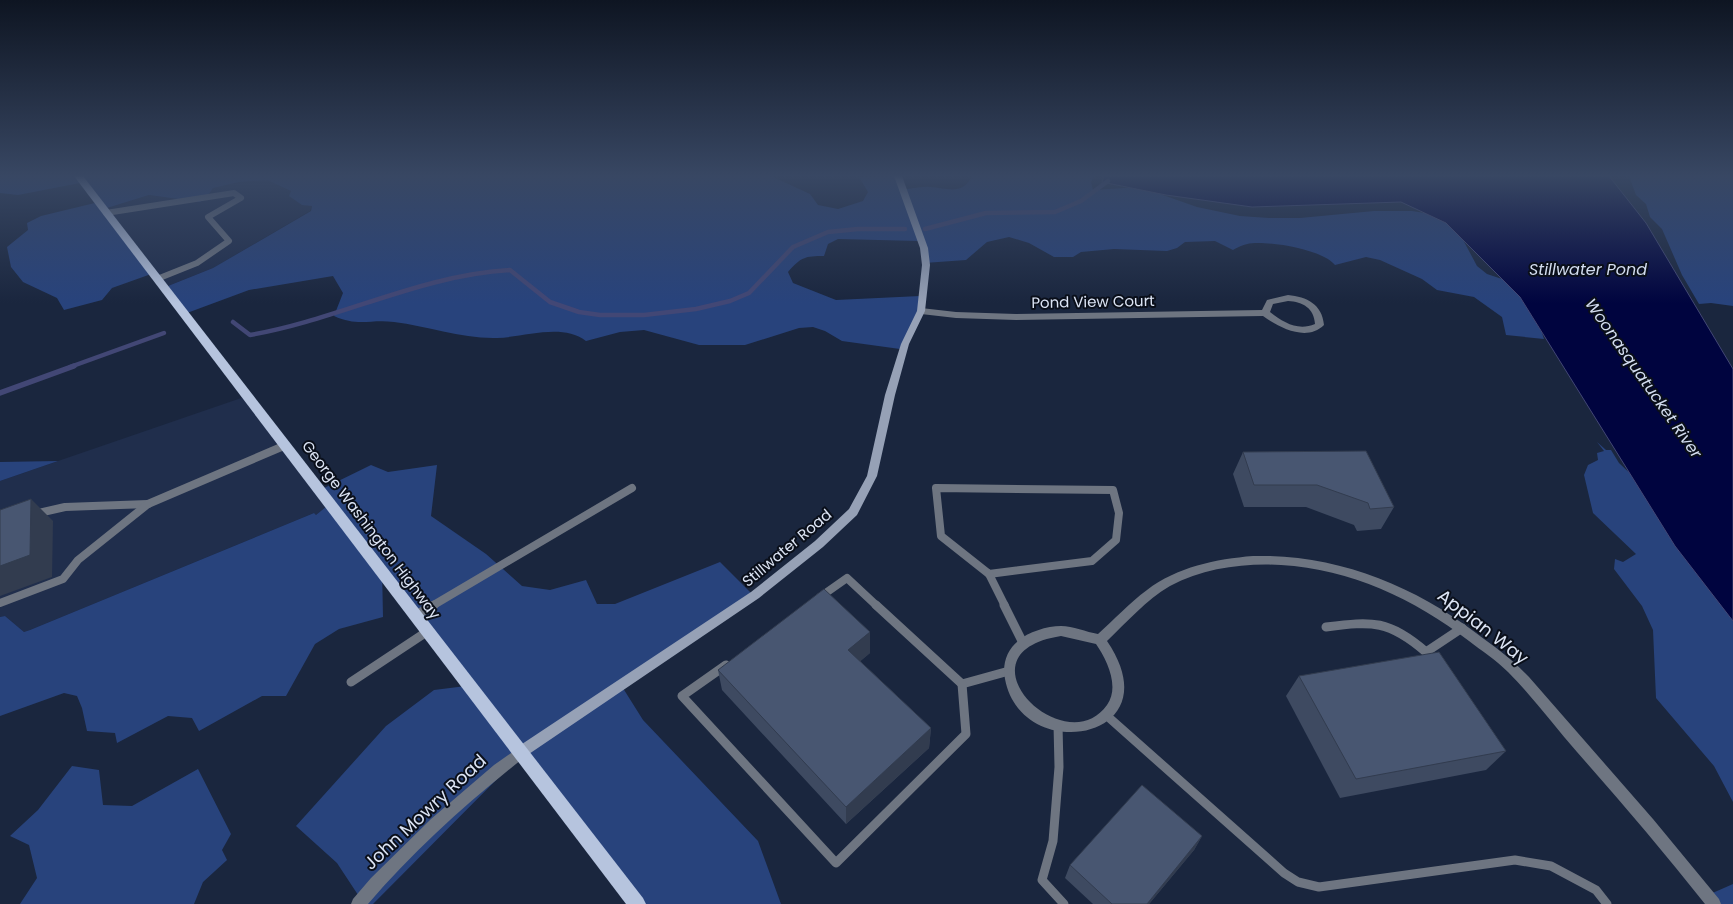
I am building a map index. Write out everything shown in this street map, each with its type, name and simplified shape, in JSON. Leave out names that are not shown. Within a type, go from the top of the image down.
[{"type":"main road","name":"George Washington Highway","points":[[110,218],[637,904]]},
{"type":"street","name":"Stillwater Road","points":[[521,752],[755,595],[819,544],[853,512],[872,476],[890,395],[905,344],[921,311],[926,264],[924,248],[913,218]]},
{"type":"street","points":[[1298,298],[1314,307],[1319,313],[1320,325],[1302,330],[1286,328],[1265,313],[1270,302],[1298,298]]},
{"type":"street","name":"Pond View Court","points":[[921,311],[956,315],[1016,317],[1265,313]]},
{"type":"street","name":"Appian Way","points":[[1100,640],[1135,607],[1166,583],[1218,564],[1254,560],[1290,561],[1352,572],[1388,585],[1418,600],[1462,628],[1515,671],[1616,786],[1714,904]]},
{"type":"street","points":[[1061,631],[1100,640],[1115,670],[1120,693],[1114,707],[1100,722],[1079,728],[1058,725],[1039,718],[1026,708],[1014,690],[1009,672],[1012,656],[1023,642],[1041,634],[1061,631]]},
{"type":"street","name":"John Mowry Road","points":[[358,904],[385,873],[478,784],[521,752]]},
{"type":"lane","points":[[157,279],[196,263],[230,242],[209,218]]},
{"type":"lane","points":[[0,603],[63,579],[78,560],[148,504],[286,445]]},
{"type":"lane","points":[[416,615],[632,488]]},
{"type":"lane","points":[[989,574],[1092,560],[1116,540],[1119,513],[1113,490],[936,488],[941,536],[989,574],[1023,642]]},
{"type":"lane","points":[[26,517],[65,507],[148,504]]},
{"type":"lane","points":[[737,657],[682,696],[836,863],[966,734],[962,684],[847,578],[816,601]]},
{"type":"lane","points":[[1326,627],[1368,622],[1391,626],[1407,634],[1426,652],[1436,672]]},
{"type":"lane","points":[[1426,652],[1462,628]]},
{"type":"lane","points":[[351,682],[428,631]]},
{"type":"lane","points":[[962,684],[1009,672]]},
{"type":"lane","points":[[1106,715],[1284,873],[1298,882],[1319,888],[1515,860],[1551,866],[1596,890],[1607,904]]},
{"type":"lane","points":[[1058,725],[1058,767],[1053,841],[1042,880],[1064,904]]},
{"type":"shaded area","points":[[37,218],[114,218],[154,273],[112,288],[102,300],[64,310],[57,298],[23,282],[11,267],[7,247],[28,230],[27,223]]},
{"type":"shaded area","points":[[115,218],[298,218],[213,268],[168,286]]},
{"type":"shaded area","points":[[299,218],[1437,218],[1444,221],[1461,236],[1477,266],[1487,274],[1520,285],[1530,296],[1544,339],[1506,335],[1502,317],[1474,297],[1437,290],[1422,279],[1380,260],[1366,257],[1335,265],[1310,251],[1264,243],[1252,243],[1233,250],[1215,241],[1185,242],[1177,248],[1167,251],[1114,249],[1081,252],[1073,257],[1054,257],[1029,243],[1009,237],[987,242],[966,260],[924,263],[919,241],[838,239],[828,244],[824,256],[804,258],[796,263],[788,272],[793,283],[836,300],[920,296],[920,312],[900,349],[842,341],[825,331],[813,327],[799,328],[745,345],[699,345],[644,330],[620,332],[586,341],[566,333],[555,332],[484,338],[394,322],[357,322],[334,316],[343,293],[333,276],[249,290],[187,313],[168,286],[213,268]]},
{"type":"shaded area","points":[[1651,218],[1733,218],[1733,306],[1711,303],[1699,304],[1682,275],[1662,229]]},
{"type":"shaded area","points":[[250,395],[327,506],[316,515],[314,513],[30,630],[24,632],[5,616],[0,617],[0,481]]},
{"type":"shaded area","points":[[1597,442],[1606,450],[1611,450],[1619,463],[1638,481],[1733,593],[1733,802],[1714,766],[1656,698],[1653,630],[1642,606],[1614,569],[1615,559],[1623,562],[1636,554],[1593,513],[1584,475],[1588,465],[1598,460],[1597,453],[1604,451]]},
{"type":"shaded area","points":[[58,461],[0,481],[0,462]]},
{"type":"shaded area","points":[[371,465],[388,472],[437,465],[431,516],[486,554],[522,586],[550,590],[586,580],[597,604],[615,604],[720,562],[752,594],[621,685],[643,720],[758,841],[781,904],[640,904],[523,753],[373,904],[364,904],[337,863],[296,826],[386,726],[434,690],[474,685],[382,568],[383,617],[339,629],[315,644],[286,696],[262,696],[199,731],[192,718],[168,716],[117,743],[115,733],[87,731],[82,708],[77,696],[64,693],[0,716],[0,617],[5,616],[24,632],[314,513],[316,515],[327,506],[322,489]]},
{"type":"shaded area","points":[[72,766],[99,770],[103,805],[132,806],[198,769],[231,834],[222,850],[227,860],[203,882],[194,904],[20,904],[37,878],[29,845],[10,836],[38,810]]},
{"type":"shaded area","points":[[1733,884],[1733,904],[1710,904],[1708,895]]},
{"type":"water","name":"Stillwater Pond","points":[[1436,218],[1642,218],[1646,223],[1733,369],[1733,621],[1675,546],[1520,297],[1446,223]]},
{"type":"building","points":[[1366,451],[1394,507],[1370,509],[1368,503],[1317,485],[1254,485],[1243,452]]},
{"type":"building","points":[[31,499],[30,555],[0,566],[0,510]]},
{"type":"building","points":[[824,589],[870,632],[848,650],[931,728],[846,807],[718,670]]},
{"type":"building","points":[[1439,652],[1506,751],[1356,779],[1299,676]]},
{"type":"building","points":[[1142,785],[1202,836],[1147,904],[1112,904],[1070,865]]},
{"type":"waterway","points":[[925,229],[966,218]]},
{"type":"waterway","points":[[233,322],[250,335],[315,319],[444,280],[510,270],[550,302],[579,312],[600,315],[644,315],[696,309],[730,301],[749,293],[793,247],[828,232],[858,229],[905,229]]},
{"type":"waterway","points":[[70,367],[164,333]]},
{"type":"waterway","points":[[0,393],[74,366]]},
{"type":"water label","name":"Woonasquatucket River","points":[[1644,378]]}]
